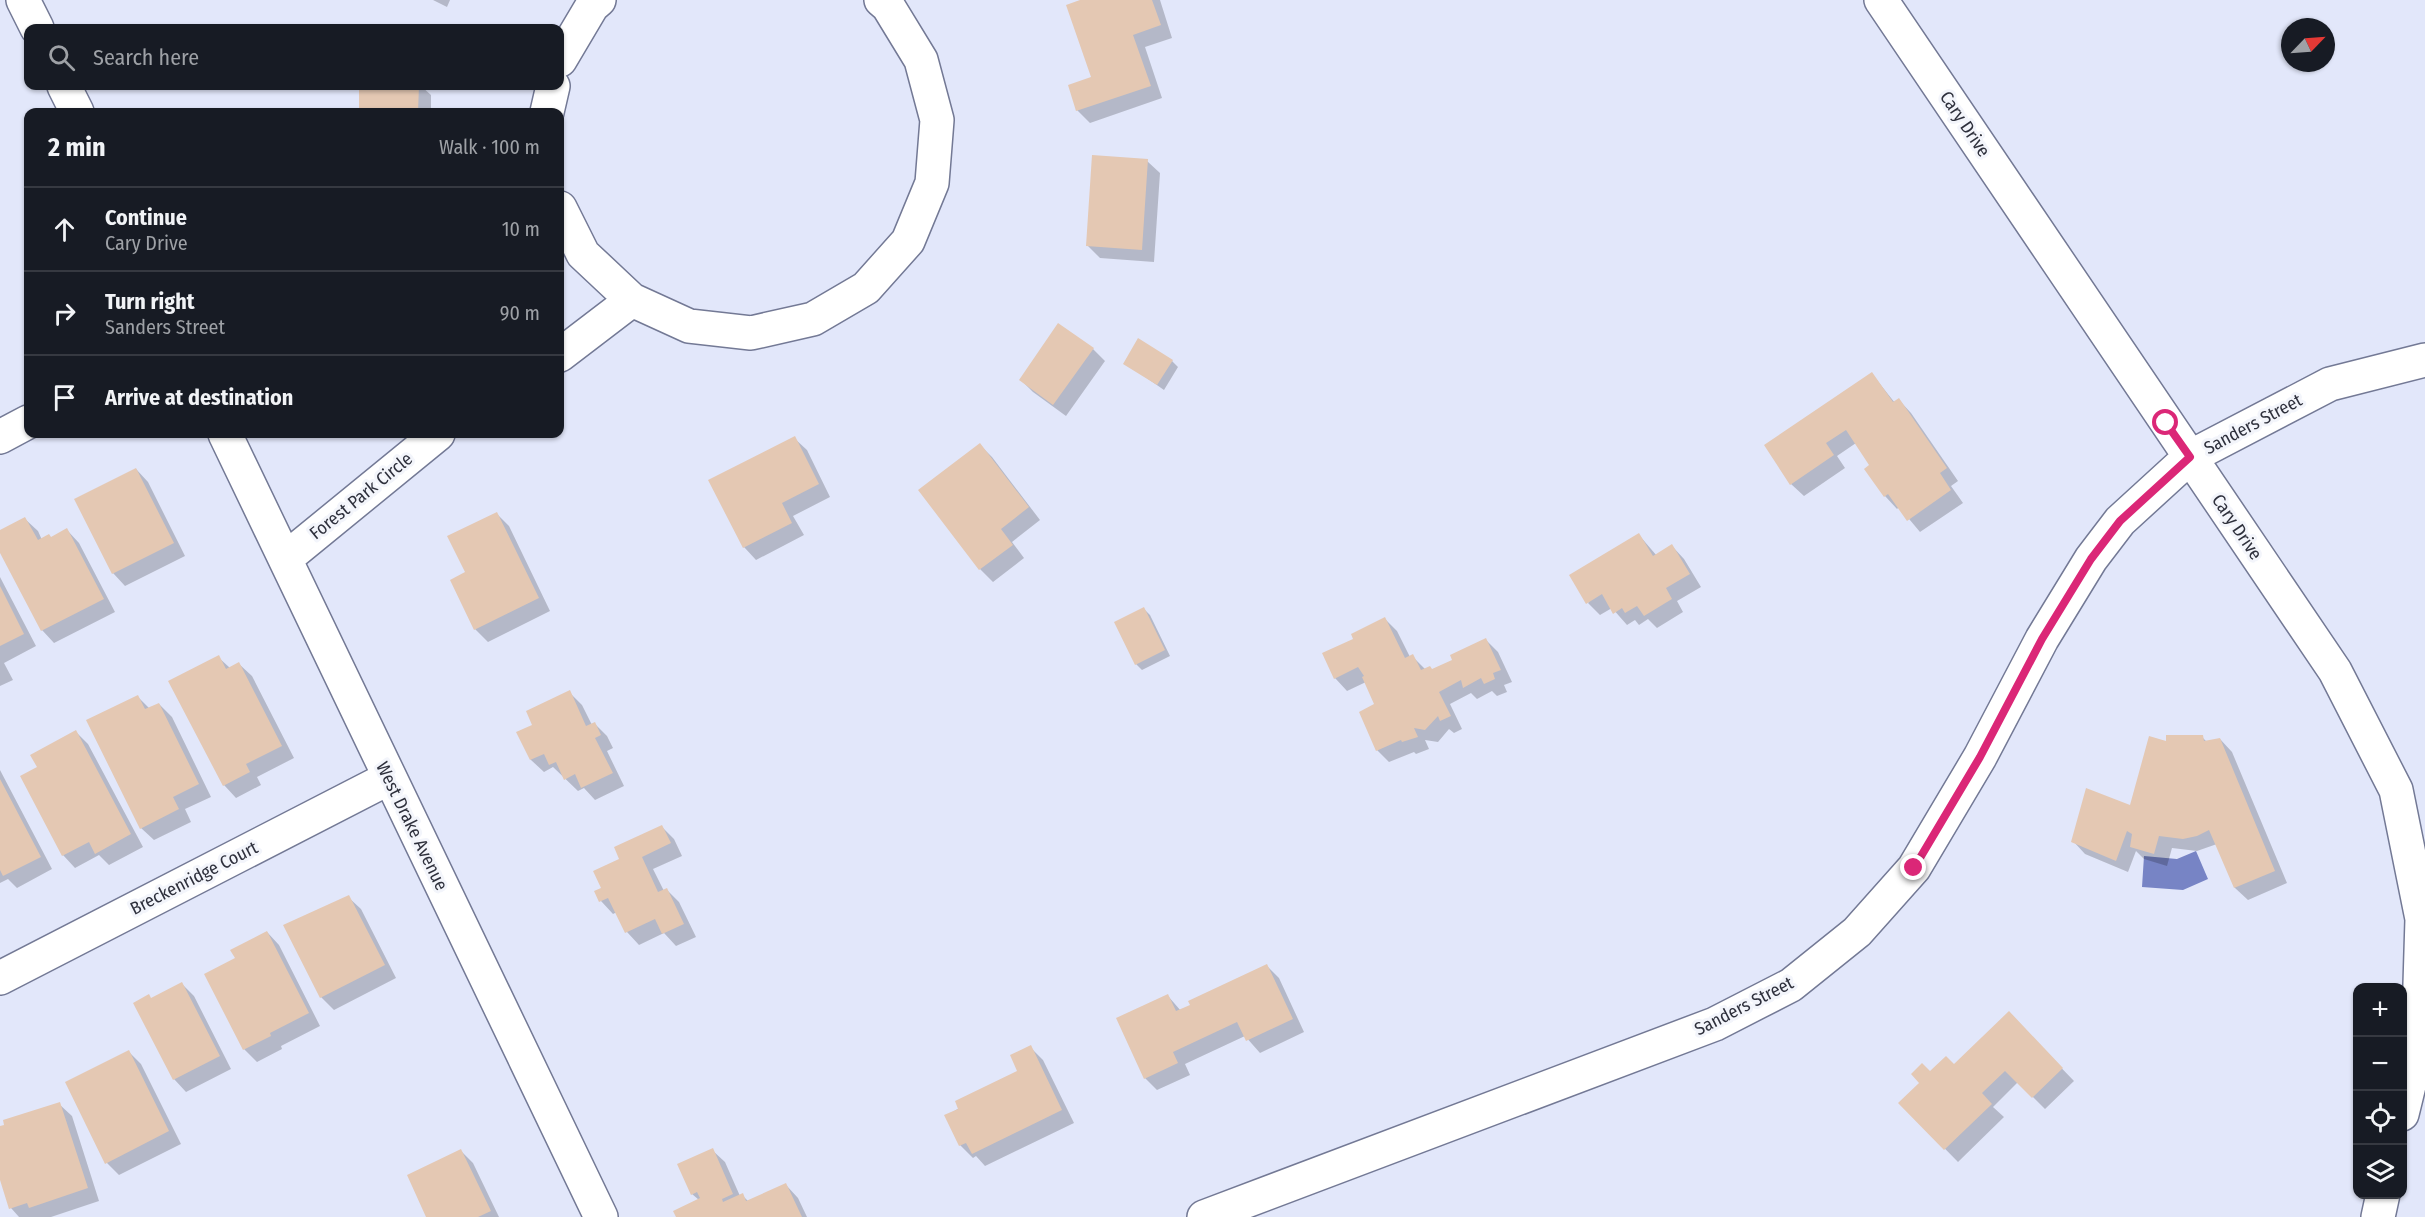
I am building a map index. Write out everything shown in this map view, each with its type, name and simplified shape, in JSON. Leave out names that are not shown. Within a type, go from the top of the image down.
[{"type":"street","points":[[23,0],[35,24]]},
{"type":"street","points":[[564,53],[592,6],[599,0]]},
{"type":"street","points":[[564,216],[583,254],[632,300],[689,326],[752,333],[813,320],[866,288],[908,241],[932,183],[937,120],[921,60],[888,6],[881,0]]},
{"type":"street","name":"Cary Drive","points":[[1881,0],[2335,671],[2396,790],[2422,919],[2418,1049],[2407,1097]]},
{"type":"street","points":[[66,90],[75,108]]},
{"type":"street","points":[[548,108],[552,90]]},
{"type":"street","points":[[564,352],[632,300]]},
{"type":"street","name":"Sanders Street","points":[[1204,1217],[1714,1024],[1791,985],[1857,932],[1914,868],[1980,757],[2042,639],[2091,559],[2120,521],[2190,457],[2330,384],[2425,360]]},
{"type":"street","points":[[0,437],[24,425]]},
{"type":"street","name":"West Drake Avenue","points":[[227,438],[601,1217]]},
{"type":"street","name":"Forest Park Circle","points":[[285,559],[433,438]]},
{"type":"street","name":"Breckenridge Court","points":[[0,978],[389,778]]},
{"type":"street","points":[[2378,1217],[2382,1199]]},
{"type":"water","points":[[2196,851],[2208,879],[2183,890],[2142,887],[2144,856],[2177,859]]},
{"type":"building","points":[[1080,0],[1152,0],[1161,25],[1133,35],[1151,86],[1076,111],[1068,85],[1091,77],[1066,5]]},
{"type":"building","points":[[359,90],[419,90],[418,108],[359,108]]},
{"type":"building","points":[[1092,155],[1148,159],[1142,250],[1086,246]]},
{"type":"building","points":[[1058,323],[1094,348],[1053,405],[1019,380]]},
{"type":"building","points":[[1138,338],[1173,360],[1157,385],[1123,364]]},
{"type":"building","points":[[1872,372],[1893,402],[1899,398],[1947,468],[1940,473],[1951,490],[1907,521],[1888,494],[1884,497],[1864,469],[1869,465],[1846,430],[1826,443],[1834,455],[1790,485],[1764,445]]},
{"type":"building","points":[[795,436],[819,484],[782,503],[792,523],[743,548],[708,480]]},
{"type":"building","points":[[980,443],[1029,507],[1001,529],[1013,545],[979,570],[918,490]]},
{"type":"building","points":[[136,468],[174,543],[112,574],[74,499]]},
{"type":"building","points":[[497,512],[539,598],[474,630],[450,580],[465,572],[447,536]]},
{"type":"building","points":[[25,517],[38,540],[49,534],[51,537],[67,528],[104,599],[41,631],[0,553],[0,530]]},
{"type":"building","points":[[1639,533],[1653,556],[1672,544],[1690,574],[1666,588],[1672,599],[1644,616],[1637,606],[1625,613],[1622,608],[1613,614],[1602,594],[1586,604],[1569,575]]},
{"type":"building","points":[[0,586],[24,634],[0,646]]},
{"type":"building","points":[[1144,607],[1165,650],[1135,665],[1114,622]]},
{"type":"building","points":[[1385,617],[1405,658],[1413,654],[1421,670],[1430,666],[1432,669],[1452,660],[1450,655],[1486,638],[1501,670],[1493,673],[1495,679],[1484,684],[1481,678],[1463,688],[1461,680],[1439,692],[1451,716],[1440,721],[1438,716],[1425,730],[1414,728],[1418,737],[1402,742],[1401,740],[1376,751],[1359,712],[1374,704],[1362,677],[1364,676],[1358,667],[1334,679],[1322,653],[1353,639],[1351,634]]},
{"type":"building","points":[[219,655],[226,669],[239,662],[282,746],[246,764],[250,772],[223,786],[168,681]]},
{"type":"building","points":[[570,690],[586,726],[595,722],[601,735],[595,738],[613,773],[581,788],[575,774],[564,780],[556,762],[549,765],[544,754],[530,760],[516,732],[532,725],[526,711]]},
{"type":"building","points":[[138,695],[145,709],[159,703],[199,784],[173,797],[179,809],[140,829],[86,720]]},
{"type":"building","points":[[76,730],[131,834],[95,854],[89,842],[62,856],[20,776],[37,767],[30,755]]},
{"type":"building","points":[[2166,735],[2203,735],[2204,741],[2220,738],[2275,871],[2234,888],[2209,830],[2183,839],[2159,836],[2154,854],[2130,847],[2132,834],[2127,831],[2116,861],[2071,842],[2086,788],[2130,805],[2149,736],[2166,741]]},
{"type":"building","points":[[0,779],[41,857],[3,876],[0,870]]},
{"type":"building","points":[[662,825],[671,843],[642,857],[658,892],[667,888],[684,924],[662,934],[655,919],[625,933],[608,898],[599,902],[594,891],[601,888],[593,871],[619,859],[614,847]]},
{"type":"building","points":[[349,895],[385,965],[320,998],[283,925]]},
{"type":"building","points":[[267,931],[309,1013],[243,1050],[204,974],[235,958],[230,950]]},
{"type":"building","points":[[1267,964],[1293,1019],[1246,1041],[1237,1022],[1173,1052],[1178,1063],[1144,1079],[1116,1018],[1168,994],[1176,1011],[1190,1005],[1188,1001]]},
{"type":"building","points":[[182,982],[220,1056],[173,1080],[133,1003],[149,994],[151,998]]},
{"type":"building","points":[[2009,1011],[2063,1068],[2032,1098],[2005,1071],[1982,1093],[1992,1104],[1944,1150],[1898,1103],[1919,1083],[1911,1074],[1922,1063],[1930,1071],[1946,1056],[1954,1064]]},
{"type":"building","points":[[1031,1045],[1062,1110],[972,1154],[966,1143],[959,1146],[944,1115],[958,1109],[955,1101],[1017,1071],[1010,1055]]},
{"type":"building","points":[[129,1050],[169,1131],[105,1164],[65,1082]]},
{"type":"building","points":[[60,1102],[88,1188],[29,1208],[27,1203],[9,1209],[0,1180],[0,1126],[4,1125],[3,1120]]},
{"type":"building","points":[[713,1148],[733,1194],[722,1199],[723,1202],[743,1193],[746,1201],[786,1183],[802,1217],[676,1217],[673,1211],[700,1198],[697,1192],[691,1195],[677,1164]]},
{"type":"building","points":[[461,1149],[491,1211],[478,1217],[426,1217],[407,1175]]},
{"type":"route","points":[[1914,868],[1980,757],[2042,639],[2091,559],[2120,521],[2190,457],[2166,423]]}]
